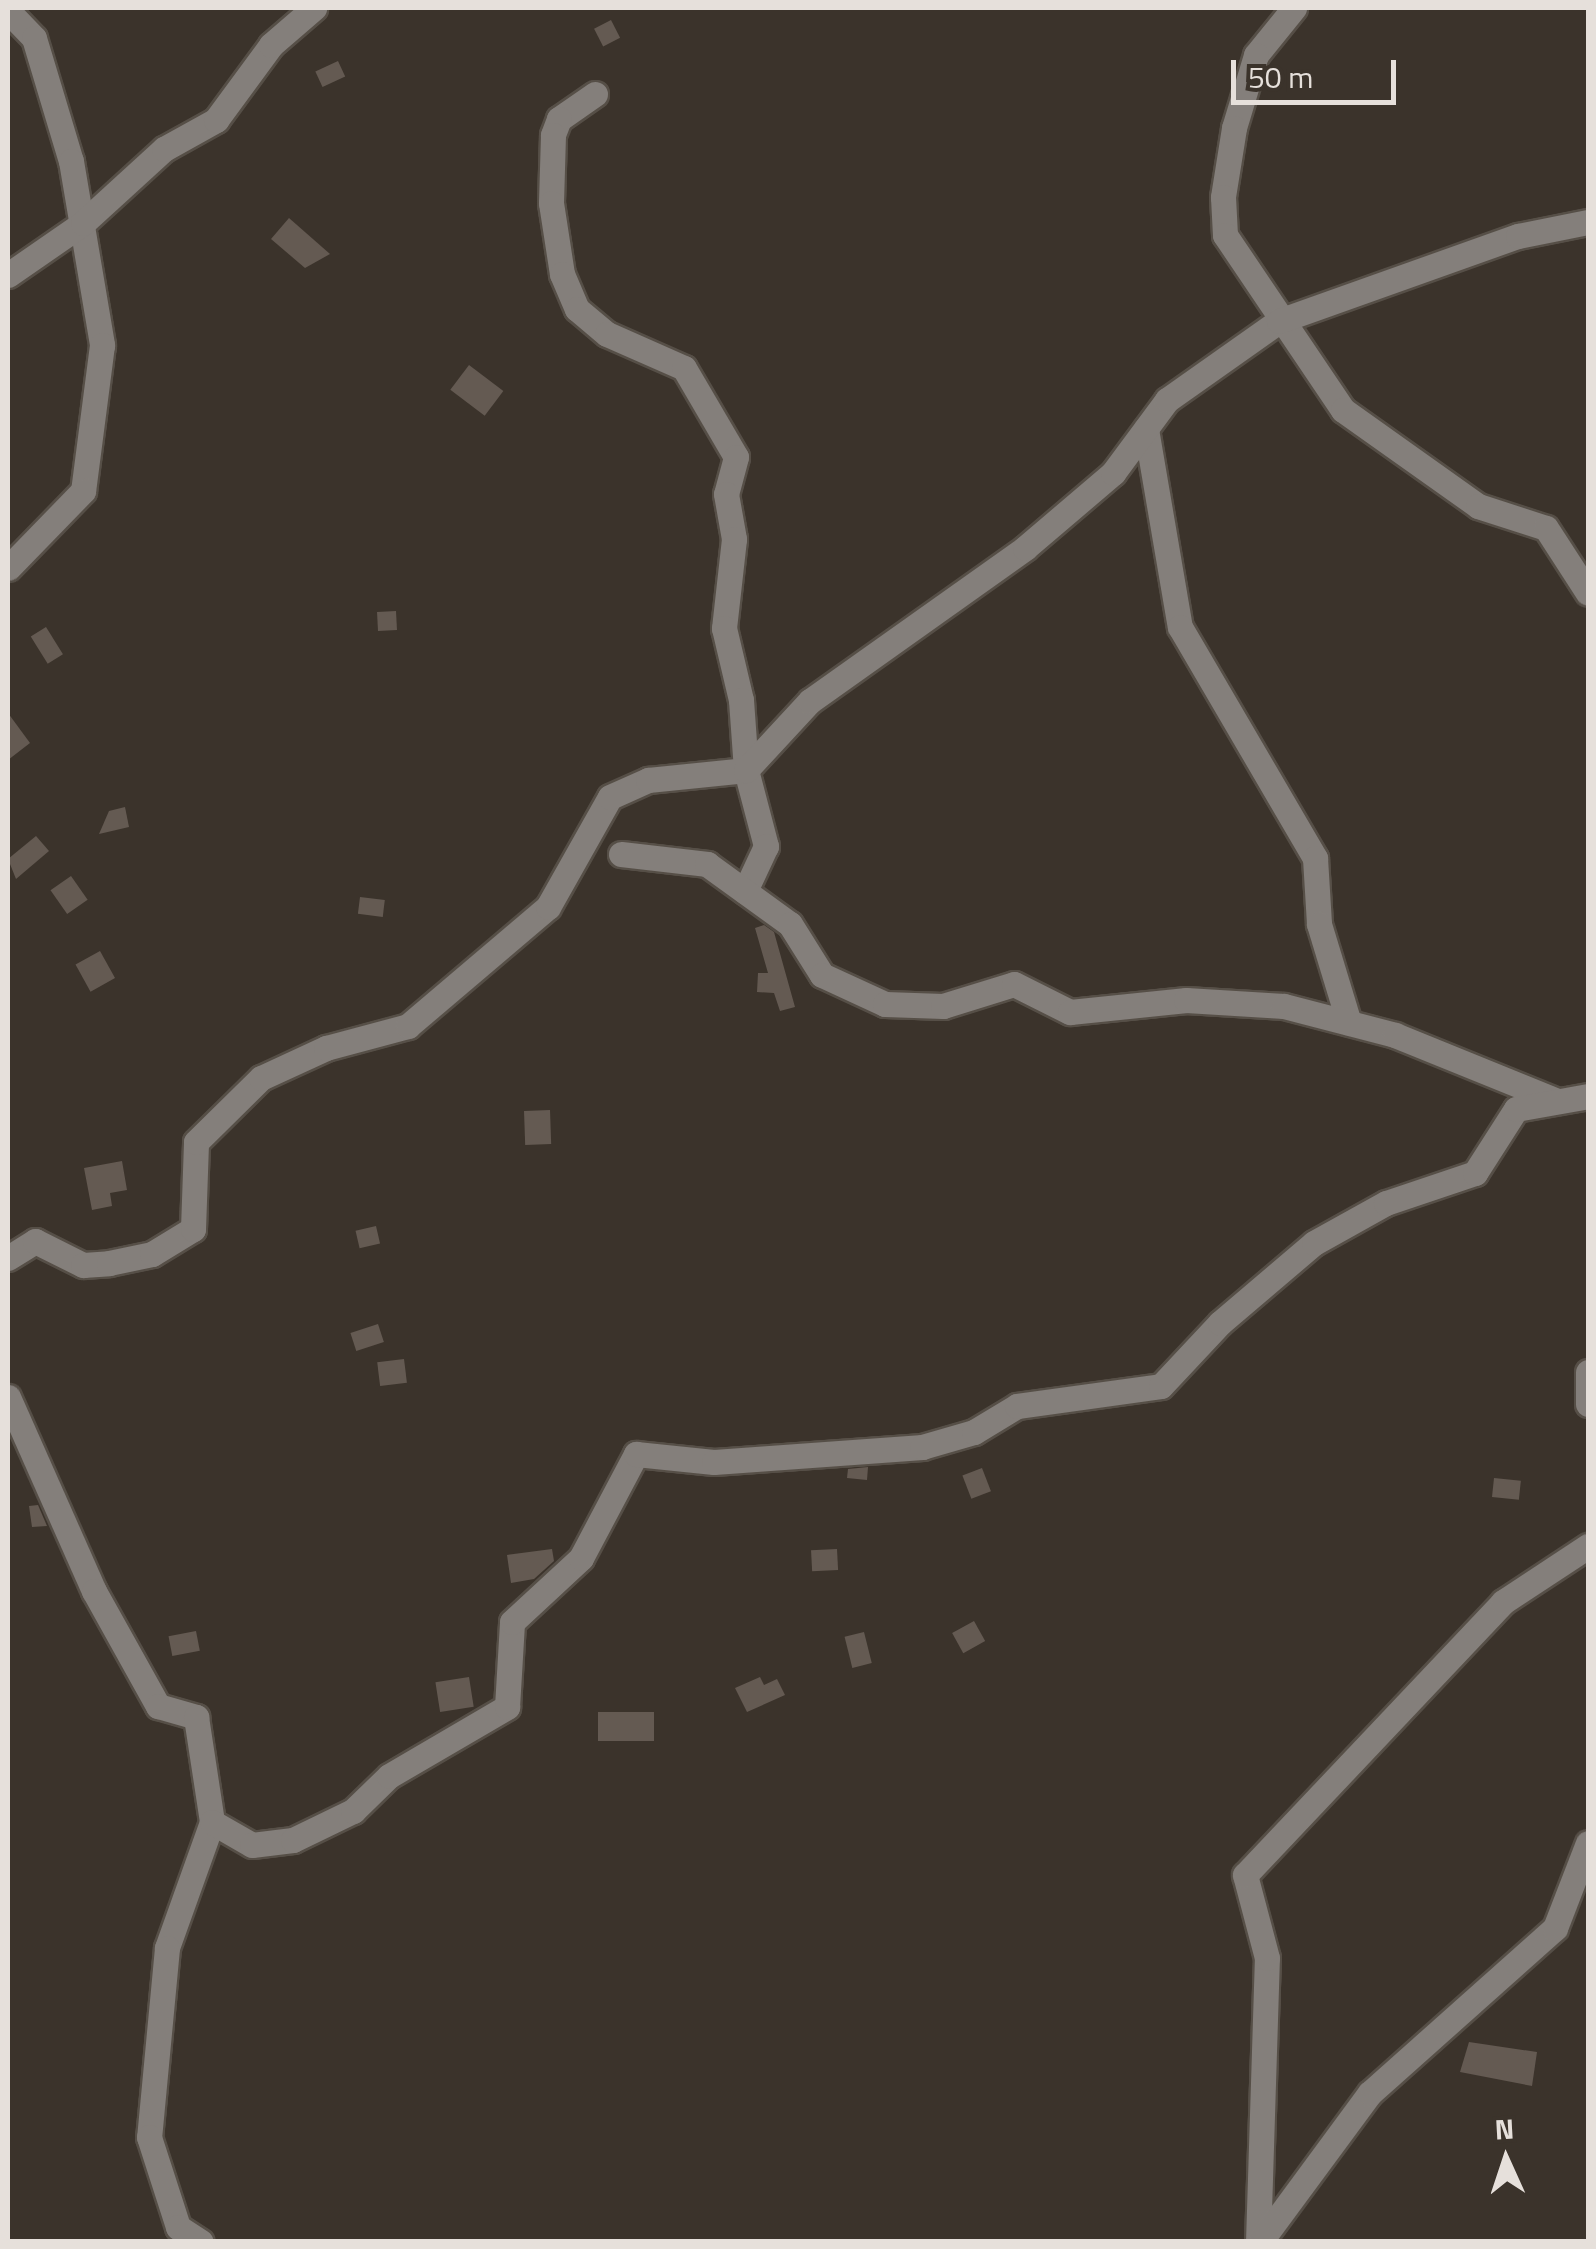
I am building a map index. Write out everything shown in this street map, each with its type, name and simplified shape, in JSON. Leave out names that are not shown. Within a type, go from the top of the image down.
[{"type":"street","points":[[8,275],[83,223],[164,149],[216,120],[271,45],[314,8]]},
{"type":"street","points":[[1294,8],[1256,55],[1223,197],[1225,235],[1278,321],[1344,410],[1478,506],[1546,528],[1588,593]]},
{"type":"street","points":[[8,11],[34,38],[83,223],[102,345],[83,490],[8,568]]},
{"type":"street","points":[[595,94],[559,119],[552,135],[551,204],[562,274],[577,309],[606,334],[684,368],[736,457],[726,494],[734,538],[724,628],[741,700],[746,770],[766,846],[745,891]]},
{"type":"street","points":[[8,1258],[34,1241],[83,1265],[109,1263],[152,1254],[192,1229],[196,1142],[261,1078],[326,1048],[408,1026],[548,907],[610,798],[648,780],[746,770],[810,701],[925,623],[1114,473],[1167,400],[1278,321],[1484,247],[1588,222]]},
{"type":"street","points":[[1146,429],[1180,627],[1315,858],[1319,924],[1349,1024]]},
{"type":"street","points":[[621,854],[707,864],[790,924],[822,975],[885,1004],[942,1006],[1014,984],[1070,1012],[1186,1000],[1284,1006],[1349,1024],[1556,1101]]},
{"type":"street","points":[[212,1822],[252,1845],[293,1840],[353,1810],[389,1776],[506,1708],[512,1622],[581,1558],[636,1454],[714,1462],[922,1446],[974,1432],[1017,1406],[1161,1386],[1220,1323],[1314,1243],[1386,1203],[1475,1173],[1516,1108],[1588,1096]]},
{"type":"street","points":[[1588,1372],[1588,1404]]},
{"type":"street","points":[[8,1397],[94,1591],[158,1706],[196,1717],[212,1822],[167,1948],[148,2137],[178,2227],[201,2242]]},
{"type":"street","points":[[1259,2242],[1267,1958],[1244,1875],[1502,1602],[1588,1546]]},
{"type":"street","points":[[1259,2242],[1370,2094],[1555,1928],[1588,1843]]},
{"type":"building","points":[[611,20],[620,38],[603,46],[594,29]]},
{"type":"building","points":[[338,61],[345,76],[323,87],[315,72]]},
{"type":"building","points":[[289,218],[330,254],[305,268],[271,239]]},
{"type":"building","points":[[469,365],[503,391],[485,416],[450,390]]},
{"type":"building","points":[[396,611],[397,630],[378,631],[377,612]]},
{"type":"building","points":[[46,627],[63,654],[48,664],[31,637]]},
{"type":"building","points":[[8,713],[30,743],[8,760]]},
{"type":"building","points":[[125,807],[129,827],[99,834],[109,811]]},
{"type":"building","points":[[36,836],[49,851],[16,879],[8,859]]},
{"type":"building","points":[[71,876],[88,900],[67,914],[51,890]]},
{"type":"building","points":[[360,897],[385,900],[383,917],[358,914]]},
{"type":"building","points":[[764,925],[774,932],[795,1007],[780,1011],[774,993],[757,992],[758,973],[768,973],[755,928]]},
{"type":"building","points":[[100,951],[115,978],[91,992],[76,965]]},
{"type":"building","points":[[550,1110],[551,1144],[525,1145],[524,1111]]},
{"type":"building","points":[[122,1161],[127,1190],[110,1193],[112,1206],[92,1210],[84,1168]]},
{"type":"building","points":[[376,1226],[380,1244],[360,1248],[356,1231]]},
{"type":"building","points":[[378,1324],[384,1342],[356,1351],[350,1333]]},
{"type":"building","points":[[404,1359],[407,1383],[380,1386],[377,1362]]},
{"type":"building","points":[[868,1467],[867,1480],[847,1478],[848,1469]]},
{"type":"building","points":[[982,1468],[991,1491],[971,1499],[962,1476]]},
{"type":"building","points":[[1494,1478],[1521,1481],[1519,1500],[1492,1497]]},
{"type":"building","points":[[38,1505],[47,1526],[32,1527],[29,1506]]},
{"type":"building","points":[[552,1549],[554,1561],[534,1579],[511,1583],[507,1555]]},
{"type":"building","points":[[837,1549],[838,1570],[812,1571],[811,1550]]},
{"type":"building","points":[[974,1621],[985,1641],[963,1653],[952,1633]]},
{"type":"building","points":[[196,1631],[200,1651],[172,1656],[169,1636]]},
{"type":"building","points":[[864,1632],[872,1663],[852,1668],[845,1637]]},
{"type":"building","points":[[469,1677],[474,1707],[440,1712],[435,1682]]},
{"type":"building","points":[[760,1677],[764,1685],[777,1679],[785,1695],[747,1712],[735,1688]]},
{"type":"building","points":[[598,1712],[654,1712],[654,1741],[598,1741]]},
{"type":"building","points":[[1469,2042],[1537,2052],[1532,2086],[1460,2072]]}]
